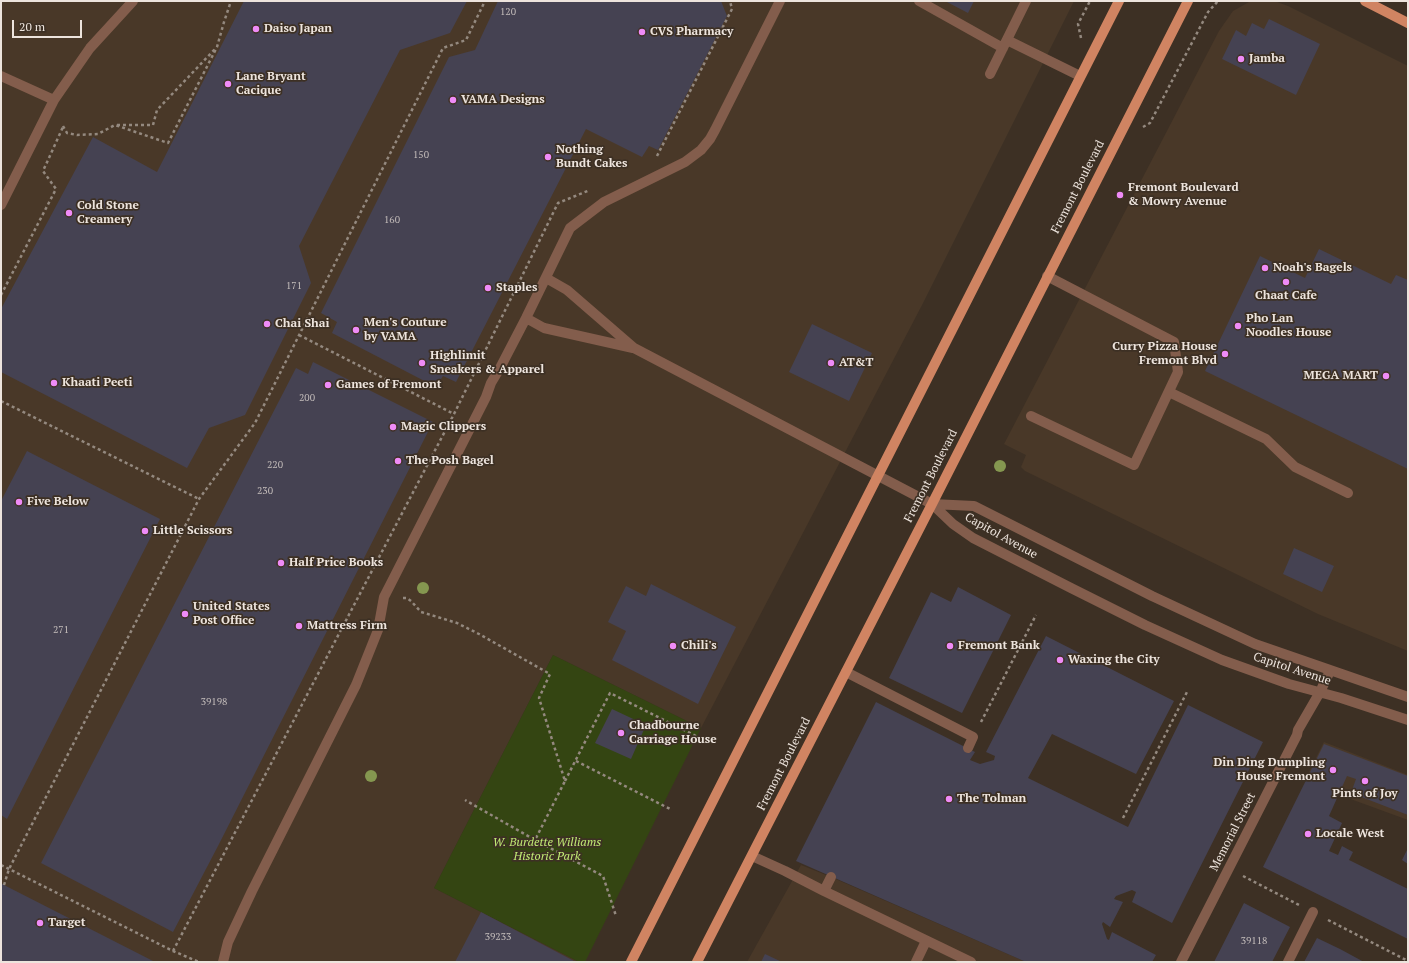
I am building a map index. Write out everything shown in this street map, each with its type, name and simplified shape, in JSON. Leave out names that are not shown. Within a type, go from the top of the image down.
[{"type":"main road","points":[[631,962],[1119,1]]},
{"type":"main road","name":"Fremont Boulevard","points":[[697,962],[1188,1]]},
{"type":"main road","points":[[1365,1],[1408,23]]},
{"type":"street","points":[[1,205],[54,100],[90,48],[133,1]]},
{"type":"street","points":[[223,962],[228,942],[252,891],[356,685],[378,630],[384,597],[486,397],[491,383],[526,318],[570,228],[604,202],[685,162],[701,150],[715,130],[780,1]]},
{"type":"street","points":[[920,1],[1005,44],[1080,76]]},
{"type":"street","points":[[990,74],[1026,1]]},
{"type":"street","points":[[1,76],[54,100]]},
{"type":"street","points":[[1031,416],[1134,465],[1178,372],[1174,342],[1047,276]]},
{"type":"street","points":[[546,278],[567,290],[634,348],[932,504]]},
{"type":"street","points":[[526,318],[544,328],[634,348]]},
{"type":"street","points":[[1169,392],[1266,439],[1295,467],[1348,493]]},
{"type":"street","name":"Capitol Avenue","points":[[932,504],[974,506],[1152,596],[1255,644],[1408,698]]},
{"type":"street","name":"Capitol Avenue","points":[[932,504],[953,524],[973,538],[1145,625],[1222,660],[1289,684],[1341,698],[1408,720]]},
{"type":"street","name":"Memorial Street","points":[[1181,962],[1297,735],[1298,730],[1320,692],[1330,671]]},
{"type":"street","points":[[846,672],[973,737],[968,748]]},
{"type":"street","points":[[752,856],[971,962]]},
{"type":"street","points":[[824,891],[831,877]]},
{"type":"street","points":[[1288,962],[1313,912]]},
{"type":"street","points":[[916,962],[926,941]]},
{"type":"path","points":[[115,125],[168,143],[218,47],[230,1]]},
{"type":"path","points":[[4,885],[9,869],[199,498],[255,423],[443,48],[466,40],[485,1]]},
{"type":"path","points":[[1138,131],[1150,124],[1208,12],[1218,1]]},
{"type":"path","points":[[1,295],[56,189],[43,170],[63,126],[67,133],[77,135],[98,134],[115,125],[153,124],[157,110],[218,47]]},
{"type":"path","points":[[299,335],[472,423]]},
{"type":"path","points":[[1,401],[199,498]]},
{"type":"path","points":[[173,951],[454,414]]},
{"type":"path","points":[[361,592],[384,597],[407,598],[421,612],[457,623],[550,674],[539,698],[565,781]]},
{"type":"path","points":[[973,737],[1036,615]]},
{"type":"path","points":[[1123,818],[1188,690]]},
{"type":"path","points":[[535,840],[610,693],[706,741]]},
{"type":"path","points":[[576,761],[672,810]]},
{"type":"path","points":[[465,800],[535,840],[603,876],[616,916]]},
{"type":"path","points":[[1,865],[173,951],[199,962]]},
{"type":"shaded area","points":[[1,1],[1074,1],[921,307],[701,728],[553,655],[434,888],[579,962],[1,962]]},
{"type":"shaded area","points":[[1274,1],[1288,6],[1408,66],[1408,651],[1318,614],[1025,471],[1021,467],[1026,455],[1004,444],[1219,31],[1233,11],[1249,2]]},
{"type":"shaded area","points":[[1324,742],[1408,775],[1408,820],[1304,782]]},
{"type":"shaded area","points":[[801,865],[831,877],[1026,962],[747,962]]},
{"type":"green space","name":"W. Burdette Williams Historic Park","points":[[553,655],[701,728],[585,962],[579,962],[434,888]]},
{"type":"building","points":[[244,1],[467,1],[450,33],[400,50],[299,246],[311,283],[245,415],[209,428],[187,468],[1,372],[1,309],[93,137],[157,172]]},
{"type":"building","points":[[498,1],[721,1],[727,16],[658,150],[649,146],[642,157],[586,129],[456,382],[443,376],[436,387],[332,333],[337,322],[321,313],[449,57],[475,50]]},
{"type":"building","points":[[945,1],[974,1],[968,13]]},
{"type":"building","points":[[1269,19],[1320,44],[1296,95],[1222,59],[1236,30],[1246,36],[1252,23],[1264,29]]},
{"type":"building","points":[[1319,249],[1391,284],[1396,275],[1408,280],[1408,469],[1205,371],[1260,256],[1305,278]]},
{"type":"building","name":"AT&T","points":[[812,324],[872,353],[849,401],[789,372]]},
{"type":"building","points":[[313,362],[433,422],[173,932],[41,863],[296,368],[308,374]]},
{"type":"building","points":[[27,451],[160,519],[7,819],[1,815],[1,501]]},
{"type":"building","points":[[1294,548],[1334,566],[1322,592],[1283,574]]},
{"type":"building","name":"Chili's","points":[[651,584],[736,627],[698,704],[612,660],[626,631],[608,622],[626,586],[646,596]]},
{"type":"building","name":"Fremont Bank","points":[[958,587],[1011,615],[962,713],[889,678],[931,592],[951,602]]},
{"type":"building","name":"The Tolman","points":[[1046,636],[1174,701],[1136,774],[1052,734],[1028,778],[1128,827],[1188,705],[1263,742],[1172,923],[1132,902],[1136,892],[1132,890],[1116,896],[1114,899],[1123,902],[1110,927],[1103,922],[1102,924],[1107,939],[1109,940],[1112,932],[1156,955],[1152,962],[1026,962],[796,861],[876,702],[975,752],[970,760],[980,764],[994,760],[995,756],[986,752]]},
{"type":"building","name":"Chadbourne Carriage House","points":[[612,709],[646,725],[631,759],[595,743]]},
{"type":"building","name":"Locale West","points":[[1324,744],[1408,776],[1408,815],[1351,793],[1356,779],[1347,776],[1329,816],[1342,823],[1329,851],[1338,855],[1342,846],[1353,852],[1349,860],[1408,889],[1408,939],[1263,867]]},
{"type":"building","name":"Locale West","points":[[1408,848],[1408,864],[1402,860]]},
{"type":"building","name":"Target","points":[[1,883],[4,885],[155,962],[1,962]]},
{"type":"building","points":[[1244,903],[1290,927],[1272,962],[1214,962]]},
{"type":"building","points":[[481,912],[574,961],[455,962]]},
{"type":"building","points":[[1317,938],[1340,949],[1364,962],[1304,962]]},
{"type":"building","points":[[765,954],[782,962],[761,962]]},
{"type":"place","name":"Daiso Japan","points":[[256,29]]},
{"type":"place","name":"CVS Pharmacy","points":[[642,32]]},
{"type":"place","name":"Jamba","points":[[1241,59]]},
{"type":"place","name":"Lane Bryant Cacique","points":[[228,84]]},
{"type":"place","name":"VAMA Designs","points":[[453,100]]},
{"type":"place","name":"Nothing Bundt Cakes","points":[[548,157]]},
{"type":"place","name":"Fremont Boulevard & Mowry Avenue","points":[[1120,195]]},
{"type":"place","name":"Cold Stone Creamery","points":[[69,213]]},
{"type":"place","name":"Noah's Bagels","points":[[1265,268]]},
{"type":"place","name":"Chaat Cafe","points":[[1286,282]]},
{"type":"place","name":"Staples","points":[[488,288]]},
{"type":"place","name":"Chai Shai","points":[[267,324]]},
{"type":"place","name":"Pho Lan Noodles House","points":[[1238,326]]},
{"type":"place","name":"Men's Couture by VAMA","points":[[356,330]]},
{"type":"place","name":"Curry Pizza House Fremont Blvd","points":[[1225,354]]},
{"type":"place","name":"Highlimit Sneakers & Apparel","points":[[422,363]]},
{"type":"place","name":"AT&T","points":[[831,363]]},
{"type":"place","name":"MEGA MART","points":[[1386,376]]},
{"type":"place","name":"Khaati Peeti","points":[[54,383]]},
{"type":"place","name":"Games of Fremont","points":[[328,385]]},
{"type":"place","name":"Magic Clippers","points":[[393,427]]},
{"type":"place","name":"The Posh Bagel","points":[[398,461]]},
{"type":"place","name":"Five Below","points":[[19,502]]},
{"type":"place","name":"Little Scissors","points":[[145,531]]},
{"type":"place","name":"Half Price Books","points":[[281,563]]},
{"type":"place","name":"United States Post Office","points":[[185,614]]},
{"type":"place","name":"Mattress Firm","points":[[299,626]]},
{"type":"place","name":"Chili's","points":[[673,646]]},
{"type":"place","name":"Fremont Bank","points":[[950,646]]},
{"type":"place","name":"Waxing the City","points":[[1060,660]]},
{"type":"place","name":"Chadbourne Carriage House","points":[[621,733]]},
{"type":"place","name":"Din Ding Dumpling House Fremont","points":[[1333,770]]},
{"type":"place","name":"Pints of Joy","points":[[1365,781]]},
{"type":"place","name":"The Tolman","points":[[949,799]]},
{"type":"place","name":"Locale West","points":[[1308,834]]},
{"type":"place","name":"Target","points":[[40,923]]}]
